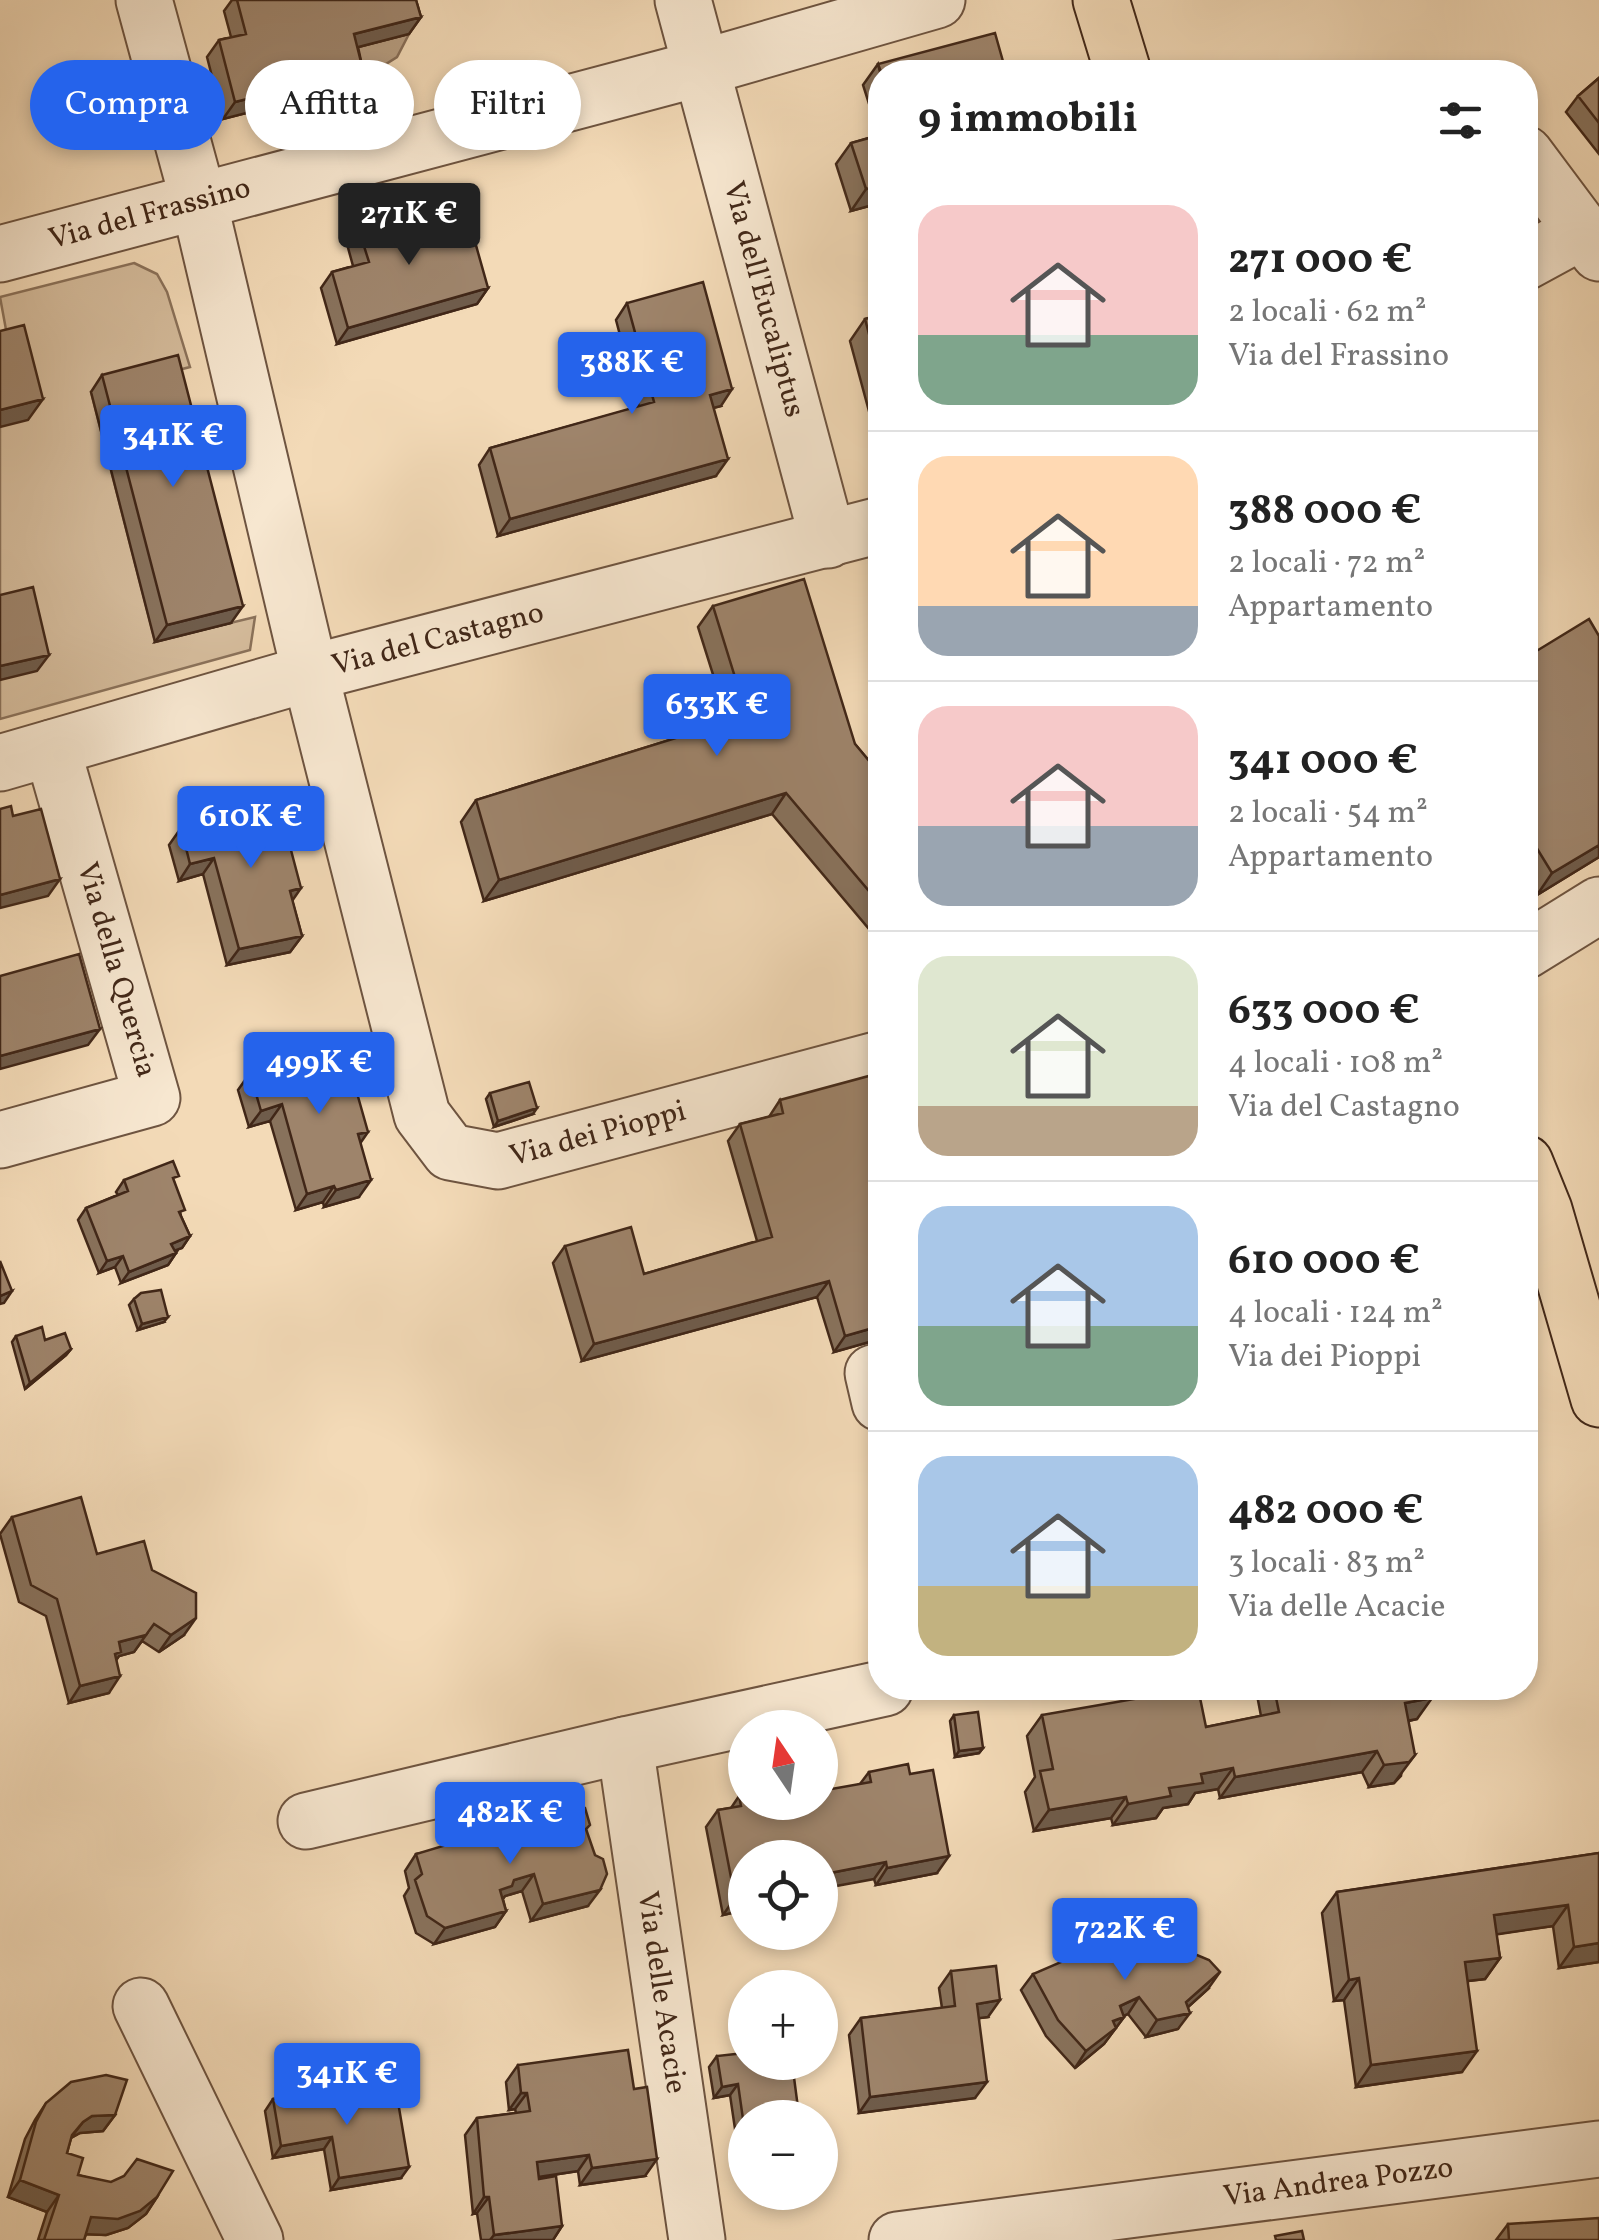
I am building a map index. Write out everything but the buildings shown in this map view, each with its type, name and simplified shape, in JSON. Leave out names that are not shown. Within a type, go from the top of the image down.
[{"type":"main road","points":[[1101,0],[1119,60]]},
{"type":"main road","points":[[1538,1195],[1599,1398]]},
{"type":"street","name":"Via dei Pioppi","points":[[144,0],[199,202],[310,674],[422,1115],[450,1152],[498,1161],[868,1062]]},
{"type":"street","name":"Via dell'Eucaliptus","points":[[683,0],[828,540]]},
{"type":"street","name":"Via del Frassino","points":[[0,254],[701,68],[937,0]]},
{"type":"street","points":[[1538,172],[1590,242],[1538,258]]},
{"type":"street","name":"Via del Castagno","points":[[0,763],[310,674],[868,529]]},
{"type":"street","name":"Via della Quercia","points":[[0,1140],[152,1098],[52,748]]},
{"type":"street","points":[[1538,943],[1599,905]]},
{"type":"street","points":[[306,1821],[625,1744],[868,1692]]},
{"type":"street","name":"Via delle Acacie","points":[[625,1744],[697,2240]]},
{"type":"street","points":[[141,2006],[255,2240]]},
{"type":"street","name":"Via Andrea Pozzo","points":[[897,2240],[1599,2149]]},
{"type":"shaded area","points":[[409,34],[392,60],[345,60],[343,51]]},
{"type":"shaded area","points":[[134,263],[157,274],[167,292],[190,367],[91,392],[155,641],[255,617],[250,650],[0,719],[0,427],[9,346],[0,297]]}]
